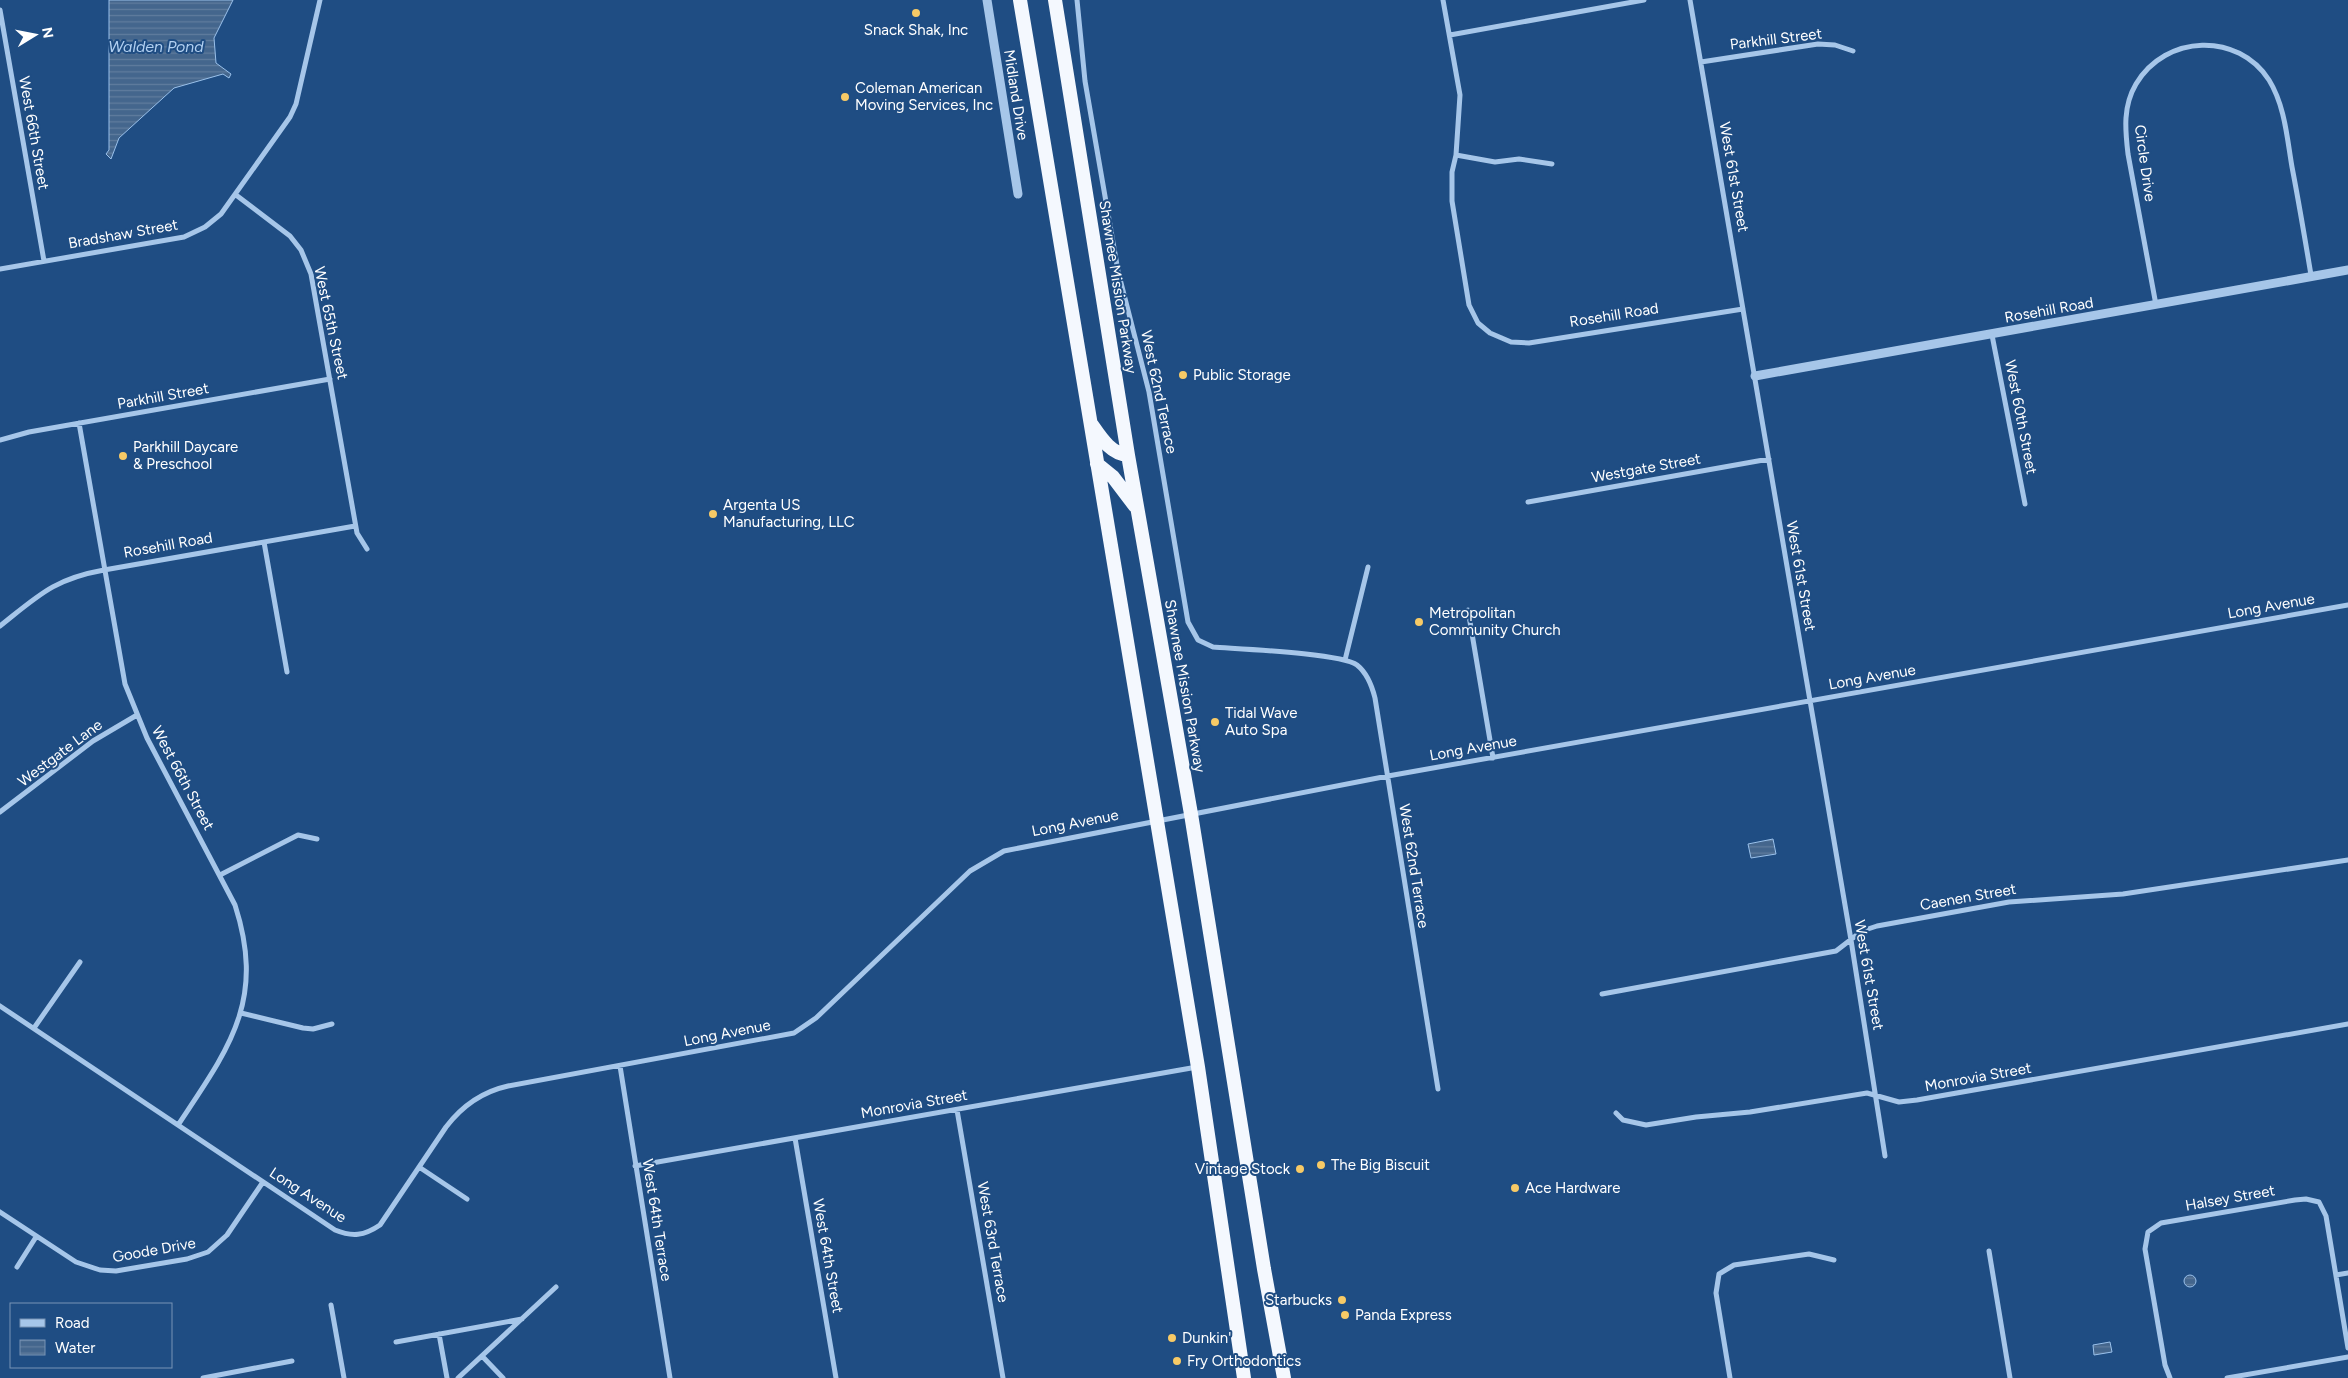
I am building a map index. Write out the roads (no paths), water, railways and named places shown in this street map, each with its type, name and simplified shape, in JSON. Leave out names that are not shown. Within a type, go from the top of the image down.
[{"type":"highway","points":[[1020,0],[1198,1066],[1244,1378]]},
{"type":"highway","name":"Shawnee Mission Parkway","points":[[1055,0],[1128,456],[1191,814],[1264,1269],[1284,1378]]},
{"type":"highway","points":[[1090,423],[1110,447],[1128,456]]},
{"type":"highway","points":[[1097,464],[1116,480],[1137,509]]},
{"type":"street","points":[[236,195],[290,117],[296,104],[320,0]]},
{"type":"street","name":"Midland Drive","points":[[987,0],[1018,194]]},
{"type":"street","name":"West 62nd Terrace","points":[[1077,0],[1085,81],[1117,263],[1149,392],[1188,622],[1198,640],[1213,647],[1330,656],[1345,660],[1356,664],[1372,687],[1438,1089]]},
{"type":"street","points":[[1444,0],[1460,95],[1456,155],[1495,162],[1520,160],[1552,164]]},
{"type":"street","points":[[1450,36],[1644,0]]},
{"type":"street","name":"West 61st Street","points":[[1690,0],[1851,940],[1885,1156]]},
{"type":"street","name":"West 66th Street","points":[[0,10],[44,261]]},
{"type":"street","name":"Parkhill Street","points":[[1701,62],[1818,44],[1835,44],[1853,51]]},
{"type":"street","name":"Circle Drive","points":[[2156,305],[2128,154],[2126,116],[2136,84],[2146,70],[2168,54],[2194,45],[2210,44],[2227,47],[2243,54],[2262,71],[2273,88],[2284,121],[2311,275]]},
{"type":"street","name":"Rosehill Road","points":[[1456,155],[1452,172],[1452,200],[1469,305],[1478,324],[1490,333],[1511,342],[1529,342],[1743,309]]},
{"type":"street","name":"Bradshaw Street","points":[[0,269],[184,237],[205,228],[221,214],[236,195]]},
{"type":"street","name":"West 65th Street","points":[[236,195],[290,236],[301,250],[311,274],[357,533],[367,549]]},
{"type":"street","name":"Rosehill Road","points":[[1755,376],[1992,335],[2311,275],[2348,270]]},
{"type":"street","name":"West 60th Street","points":[[1992,335],[2025,504]]},
{"type":"street","name":"Parkhill Street","points":[[0,440],[79,423],[330,380]]},
{"type":"street","name":"West 66th Street","points":[[79,423],[125,684],[137,715],[235,905],[242,928],[246,954],[247,982],[241,1013],[229,1046],[178,1125]]},
{"type":"street","name":"Westgate Street","points":[[1528,502],[1769,459]]},
{"type":"street","name":"Rosehill Road","points":[[0,626],[57,583],[104,570],[356,526]]},
{"type":"street","points":[[264,542],[287,672]]},
{"type":"street","points":[[1345,660],[1368,567]]},
{"type":"street","name":"Long Avenue","points":[[1,1008],[34,1028],[335,1230],[346,1235],[356,1236],[370,1232],[380,1225],[457,1113],[472,1100],[503,1087],[794,1033],[809,1024],[959,881],[987,859],[1022,846],[1388,776],[2348,605]]},
{"type":"street","points":[[1468,610],[1493,758]]},
{"type":"street","name":"Westgate Lane","points":[[0,812],[93,741],[137,715]]},
{"type":"street","points":[[220,875],[298,836],[317,839]]},
{"type":"street","name":"Caenen Street","points":[[1602,994],[1836,951],[1862,931],[1878,926],[2009,902],[2123,894],[2348,860]]},
{"type":"street","points":[[34,1028],[80,962]]},
{"type":"street","points":[[241,1013],[304,1028],[313,1029],[332,1024]]},
{"type":"street","name":"Monrovia Street","points":[[1616,1113],[1623,1120],[1646,1125],[1696,1117],[1750,1112],[1867,1093],[1899,1102],[1917,1100],[2348,1024]]},
{"type":"street","name":"West 64th Terrace","points":[[620,1066],[670,1378]]},
{"type":"street","name":"Monrovia Street","points":[[635,1166],[1198,1066]]},
{"type":"street","name":"West 63rd Terrace","points":[[957,1110],[1003,1378]]},
{"type":"street","name":"West 64th Street","points":[[795,1138],[836,1378]]},
{"type":"street","points":[[419,1167],[467,1199]]},
{"type":"street","name":"Goode Drive","points":[[0,1212],[76,1262],[100,1270],[116,1271],[198,1256],[219,1244],[263,1182]]},
{"type":"street","name":"Halsey Street","points":[[2170,1378],[2165,1365],[2145,1249],[2148,1232],[2161,1223],[2295,1200],[2306,1199],[2319,1202],[2326,1216],[2336,1275]]},
{"type":"street","points":[[16,1267],[36,1237]]},
{"type":"street","points":[[1989,1251],[2010,1378]]},
{"type":"street","points":[[1730,1378],[1716,1293],[1719,1274],[1734,1265],[1809,1254],[1834,1260]]},
{"type":"street","points":[[2348,1273],[2336,1275],[2348,1348]]},
{"type":"street","points":[[458,1378],[556,1287]]},
{"type":"street","points":[[331,1306],[344,1378]]},
{"type":"street","points":[[396,1342],[522,1319]]},
{"type":"street","points":[[439,1334],[447,1378]]},
{"type":"street","points":[[482,1356],[502,1378]]},
{"type":"street","points":[[2227,1378],[2348,1357]]},
{"type":"street","points":[[203,1378],[236,1375],[292,1361]]},
{"type":"water","name":"Walden Pond","points":[[109,0],[233,0],[214,38],[216,63],[231,74],[229,78],[223,74],[174,88],[119,138],[111,159],[106,154],[109,150]]},
{"type":"water","points":[[1773,839],[1776,854],[1751,858],[1748,844]]},
{"type":"water","points":[[2188,1275],[2192,1275],[2196,1281],[2192,1287],[2188,1287],[2184,1283],[2184,1279]]},
{"type":"water","points":[[2110,1342],[2112,1352],[2094,1355],[2093,1345]]},
{"type":"place","name":"Snack Shak, Inc","points":[[916,13]]},
{"type":"place","name":"Coleman American Moving Services, Inc","points":[[845,97]]},
{"type":"place","name":"Public Storage","points":[[1183,375]]},
{"type":"place","name":"Parkhill Daycare & Preschool","points":[[123,456]]},
{"type":"place","name":"Argenta US Manufacturing, LLC","points":[[713,514]]},
{"type":"place","name":"Metropolitan Community Church","points":[[1419,622]]},
{"type":"place","name":"Tidal Wave Auto Spa","points":[[1215,722]]},
{"type":"place","name":"The Big Biscuit","points":[[1321,1165]]},
{"type":"place","name":"Vintage Stock","points":[[1300,1169]]},
{"type":"place","name":"Ace Hardware","points":[[1515,1188]]},
{"type":"place","name":"Starbucks","points":[[1342,1300]]},
{"type":"place","name":"Panda Express","points":[[1345,1315]]},
{"type":"place","name":"Dunkin'","points":[[1172,1338]]},
{"type":"place","name":"Fry Orthodontics","points":[[1177,1361]]}]
